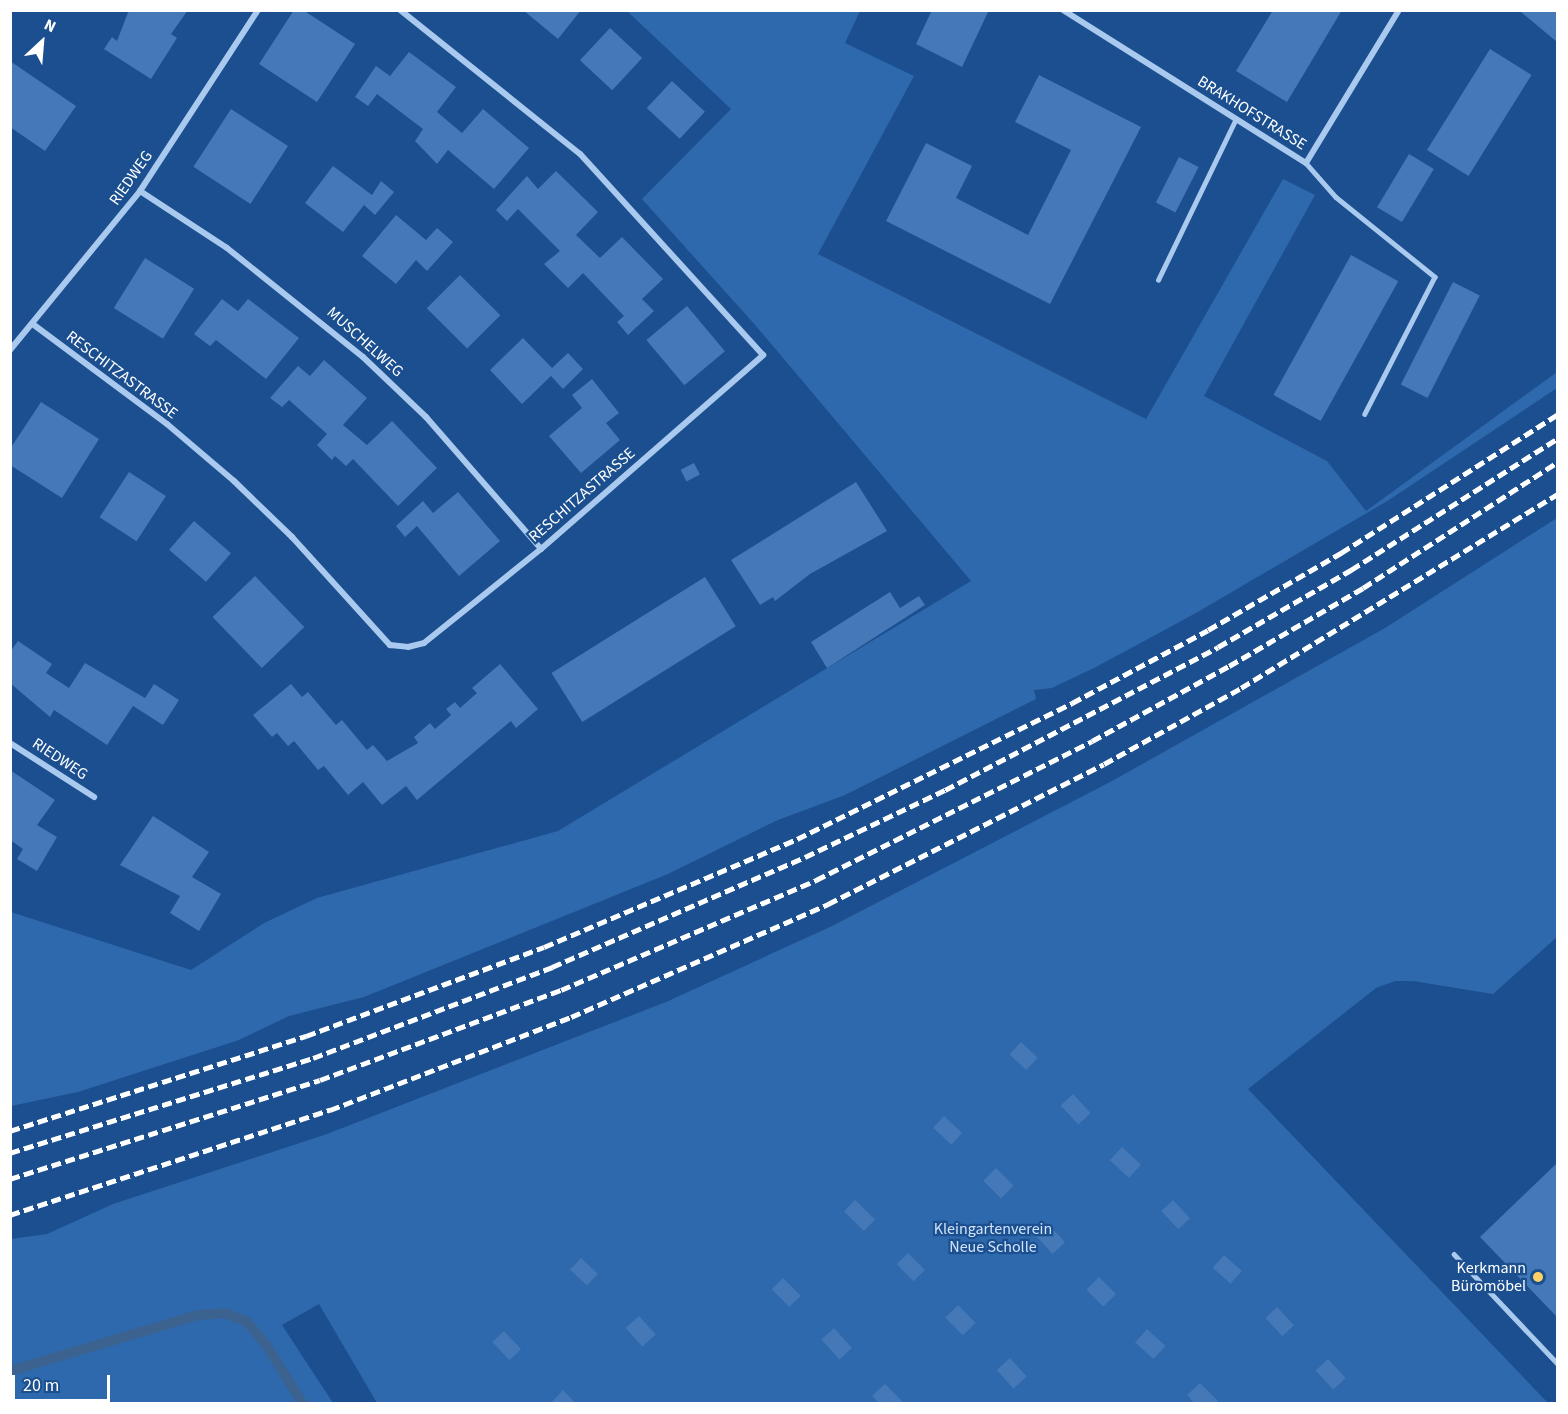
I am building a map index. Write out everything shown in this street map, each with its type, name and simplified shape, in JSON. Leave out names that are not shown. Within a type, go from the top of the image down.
[{"type":"street","name":"RIEDWEG","points":[[10,350],[34,325],[140,191],[258,10]]},
{"type":"street","name":"RESCHITZASTRASSE","points":[[34,325],[167,424],[234,481],[300,544],[390,645],[424,643],[541,549],[763,355],[580,154],[400,10]]},
{"type":"street","name":"BRAKHOFSTRASSE","points":[[1063,10],[1306,163],[1399,10]]},
{"type":"street","name":"MUSCHELWEG","points":[[140,191],[227,248],[363,357],[426,417],[541,549]]},
{"type":"street","name":"RIEDWEG","points":[[10,743],[94,797]]},
{"type":"lane","points":[[1158,280],[1236,119]]},
{"type":"lane","points":[[1306,163],[1336,196],[1435,277],[1365,414]]},
{"type":"lane","points":[[1454,1254],[1557,1364]]},
{"type":"green space","points":[[627,11],[860,11],[845,43],[914,76],[818,254],[1146,419],[1283,179],[1315,195],[1204,396],[1327,461],[1366,511],[1557,372],[1557,388],[1389,500],[1196,613],[1052,688],[1034,690],[1036,699],[845,795],[778,820],[668,874],[364,997],[289,1016],[239,1040],[78,1092],[11,1106],[11,912],[191,970],[264,923],[317,898],[558,831],[971,581],[756,326],[642,199],[731,109]]},
{"type":"green space","name":"Kleingartenverein Neue Scholle","points":[[1557,518],[1557,937],[1493,994],[1413,981],[1395,981],[1376,988],[1248,1089],[1548,1403],[377,1403],[319,1304],[282,1325],[333,1403],[11,1403],[11,1239],[47,1234],[113,1204],[327,1134],[666,1002],[832,926],[1112,781],[1385,628]]},
{"type":"building","points":[[129,10],[188,10],[171,34],[177,38],[151,79],[104,49],[112,37],[117,41]]},
{"type":"building","points":[[294,10],[303,10],[355,44],[317,102],[259,64]]},
{"type":"building","points":[[523,10],[581,10],[558,39]]},
{"type":"building","points":[[932,10],[989,10],[962,67],[916,44]]},
{"type":"building","points":[[1273,10],[1342,10],[1287,102],[1236,71]]},
{"type":"building","points":[[1522,10],[1557,10],[1557,42],[1521,12]]},
{"type":"building","points":[[610,28],[642,58],[612,90],[580,60]]},
{"type":"building","points":[[1490,49],[1532,75],[1468,176],[1427,150]]},
{"type":"building","points":[[409,52],[456,87],[437,112],[462,133],[483,109],[529,148],[494,189],[448,150],[437,164],[415,141],[423,129],[377,94],[368,106],[355,97],[376,66],[390,76]]},
{"type":"building","points":[[10,61],[76,106],[45,151],[10,127]]},
{"type":"building","points":[[1039,75],[1141,127],[1050,304],[886,221],[926,143],[972,166],[956,198],[1028,235],[1071,150],[1015,122]]},
{"type":"building","points":[[672,81],[705,112],[680,139],[647,108]]},
{"type":"building","points":[[231,109],[288,146],[250,204],[193,167]]},
{"type":"building","points":[[1409,154],[1434,169],[1402,222],[1377,207]]},
{"type":"building","points":[[1179,157],[1199,167],[1175,212],[1156,202]]},
{"type":"building","points":[[333,166],[372,195],[381,181],[394,192],[375,215],[364,205],[343,232],[305,203]]},
{"type":"building","points":[[556,171],[598,212],[576,235],[600,258],[622,237],[663,279],[642,299],[654,311],[628,335],[617,322],[624,316],[583,273],[568,288],[544,264],[560,251],[518,209],[507,221],[496,210],[527,176],[538,189]]},
{"type":"building","points":[[396,215],[426,240],[437,228],[453,242],[427,271],[416,260],[396,284],[362,256]]},
{"type":"building","points":[[1351,255],[1398,281],[1321,421],[1273,395]]},
{"type":"building","points":[[145,258],[194,289],[163,339],[114,308]]},
{"type":"building","points":[[460,275],[500,315],[467,349],[427,308]]},
{"type":"building","points":[[1453,282],[1480,296],[1428,398],[1401,384]]},
{"type":"building","points":[[222,299],[238,311],[248,299],[299,338],[266,379],[216,340],[210,346],[194,334]]},
{"type":"building","points":[[687,306],[725,351],[684,385],[646,340]]},
{"type":"building","points":[[523,338],[552,368],[568,353],[583,369],[563,389],[551,376],[522,404],[490,370]]},
{"type":"building","points":[[324,360],[367,398],[343,425],[367,445],[392,421],[437,468],[398,506],[353,459],[346,466],[335,456],[332,460],[317,445],[327,434],[289,400],[282,407],[270,398],[298,366],[310,376]]},
{"type":"building","points":[[592,379],[619,413],[606,423],[620,440],[581,473],[549,436],[582,408],[572,395]]},
{"type":"building","points":[[41,402],[99,439],[62,498],[10,465],[10,449]]},
{"type":"building","points":[[694,463],[700,475],[687,481],[681,470]]},
{"type":"building","points":[[129,472],[166,496],[136,541],[100,517]]},
{"type":"building","points":[[856,482],[887,531],[810,574],[775,601],[773,597],[760,605],[731,560]]},
{"type":"building","points":[[458,492],[500,541],[459,576],[417,526],[405,537],[396,526],[423,501],[433,513]]},
{"type":"building","points":[[194,521],[231,553],[206,582],[169,550]]},
{"type":"building","points":[[255,576],[304,627],[262,668],[213,617]]},
{"type":"building","points":[[705,577],[736,626],[582,722],[552,673]]},
{"type":"building","points":[[890,592],[900,608],[919,596],[925,605],[827,668],[811,642]]},
{"type":"building","points":[[18,641],[52,664],[46,673],[69,688],[85,663],[145,698],[154,684],[179,700],[163,725],[133,706],[107,745],[54,710],[50,717],[10,683],[10,652]]},
{"type":"building","points":[[500,664],[538,709],[516,728],[511,721],[417,800],[406,786],[382,805],[363,782],[348,795],[324,766],[318,770],[294,741],[288,746],[277,733],[272,737],[253,715],[291,684],[302,697],[308,692],[336,725],[342,720],[367,750],[373,745],[387,761],[418,743],[414,737],[430,723],[435,729],[451,715],[446,709],[455,702],[460,708],[477,693],[472,688]]},
{"type":"building","points":[[10,770],[55,800],[37,825],[57,837],[37,871],[17,859],[23,849],[10,840]]},
{"type":"building","points":[[153,816],[209,852],[192,877],[221,894],[199,931],[170,913],[180,896],[120,865]]},
{"type":"building","points":[[1021,1042],[1038,1058],[1026,1070],[1009,1054]]},
{"type":"building","points":[[1073,1094],[1091,1113],[1078,1125],[1061,1106]]},
{"type":"building","points":[[944,1116],[962,1133],[951,1145],[933,1128]]},
{"type":"building","points":[[1122,1147],[1141,1165],[1129,1178],[1110,1160]]},
{"type":"building","name":"Kerkmann Büromöbel","points":[[1557,1163],[1557,1317],[1480,1237]]},
{"type":"building","points":[[996,1168],[1014,1186],[1001,1198],[983,1181]]},
{"type":"building","points":[[855,1200],[875,1219],[864,1231],[844,1212]]},
{"type":"building","points":[[1173,1200],[1190,1218],[1178,1229],[1161,1211]]},
{"type":"building","points":[[1048,1224],[1065,1242],[1053,1254],[1036,1236]]},
{"type":"building","points":[[908,1253],[925,1270],[914,1281],[897,1264]]},
{"type":"building","points":[[1224,1255],[1242,1271],[1230,1284],[1213,1268]]},
{"type":"building","points":[[581,1258],[598,1274],[587,1285],[570,1270]]},
{"type":"building","points":[[1099,1277],[1116,1294],[1103,1307],[1086,1290]]},
{"type":"building","points":[[783,1278],[801,1296],[789,1307],[772,1289]]},
{"type":"building","points":[[958,1305],[976,1323],[963,1335],[945,1318]]},
{"type":"building","points":[[1277,1307],[1294,1325],[1282,1336],[1265,1318]]},
{"type":"building","points":[[639,1316],[656,1335],[642,1347],[626,1328]]},
{"type":"building","points":[[834,1328],[852,1348],[839,1359],[821,1339]]},
{"type":"building","points":[[1147,1329],[1166,1346],[1154,1359],[1135,1342]]},
{"type":"building","points":[[504,1331],[521,1349],[509,1360],[492,1342]]},
{"type":"building","points":[[1010,1358],[1027,1377],[1013,1389],[997,1370]]},
{"type":"building","points":[[1328,1359],[1346,1378],[1333,1390],[1316,1371]]},
{"type":"building","points":[[1200,1383],[1218,1401],[1216,1404],[1195,1404],[1187,1395]]},
{"type":"building","points":[[885,1384],[902,1401],[900,1404],[880,1404],[872,1396]]},
{"type":"building","points":[[563,1390],[576,1404],[550,1404]]},
{"type":"waterway","points":[[10,1371],[198,1315],[225,1313],[247,1322],[267,1346],[303,1404]]},
{"type":"railway","points":[[10,1131],[306,1036],[544,947],[797,839],[1072,703],[1208,630],[1341,553],[1558,414]]},
{"type":"railway","points":[[10,1153],[313,1058],[552,967],[805,857],[945,790],[1218,647],[1351,570],[1558,438]]},
{"type":"railway","points":[[10,1179],[320,1080],[561,990],[816,880],[1092,741],[1229,666],[1363,588],[1558,462]]},
{"type":"railway","points":[[10,1215],[330,1110],[571,1017],[828,904],[1104,764],[1241,688],[1558,494]]},
{"type":"place","name":"Kerkmann Büromöbel","points":[[1538,1277]]}]
